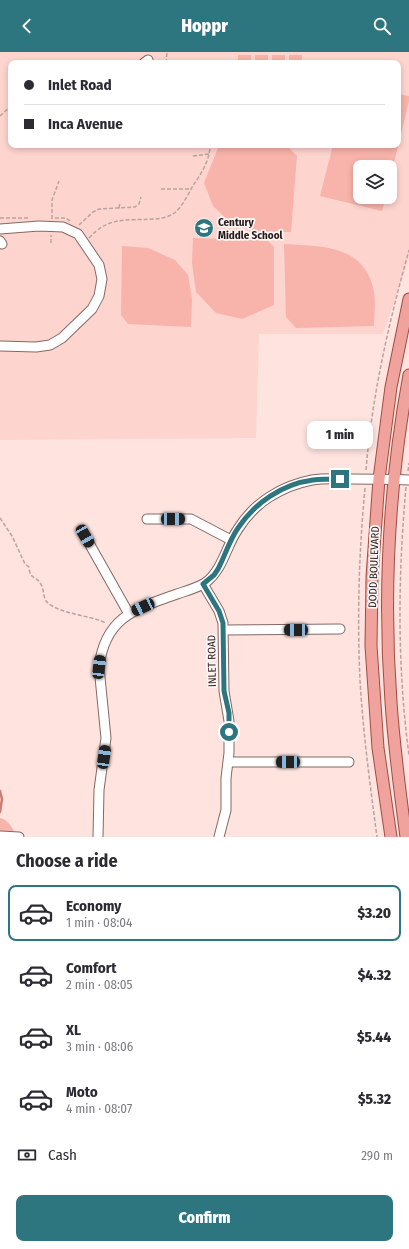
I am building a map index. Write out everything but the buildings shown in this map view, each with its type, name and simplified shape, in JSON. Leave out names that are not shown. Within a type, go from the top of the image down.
[{"type":"main road","name":"DODD BOULEVARD","points":[[391,837],[378,748],[371,646],[372,577],[379,479],[391,387],[409,299]]},
{"type":"main road","name":"DODD BOULEVARD","points":[[406,837],[390,697],[388,560],[394,480],[409,376]]},
{"type":"street","points":[[0,229],[39,226],[51,222],[78,234],[99,265],[102,279],[99,296],[92,309],[62,338],[50,345],[36,347],[0,346]]},
{"type":"street","points":[[98,837],[99,790],[106,738],[99,667],[100,656],[113,628],[129,614],[143,607],[203,584],[214,575],[237,529],[246,517],[256,506],[282,489],[313,480],[409,480]]},
{"type":"street","points":[[147,519],[191,519],[231,540]]},
{"type":"street","points":[[85,536],[129,614]]},
{"type":"street","name":"INLET ROAD","points":[[203,584],[219,611],[223,630],[224,691],[229,721],[226,810],[219,837]]},
{"type":"street","points":[[223,630],[340,629]]},
{"type":"street","points":[[228,762],[349,762]]},
{"type":"street","points":[[0,836],[18,837]]},
{"type":"path","points":[[0,116],[8,109]]},
{"type":"path","points":[[86,241],[104,225],[118,220],[162,218],[174,214],[182,205],[204,170],[210,148]]},
{"type":"path","points":[[193,156],[209,154]]},
{"type":"path","points":[[50,243],[52,200],[59,181]]},
{"type":"path","points":[[160,189],[191,189]]},
{"type":"path","points":[[82,229],[78,226],[98,209],[135,207],[139,204],[140,198]]},
{"type":"path","points":[[119,208],[120,203]]},
{"type":"path","points":[[0,218],[28,218]]},
{"type":"path","points":[[51,222],[66,218],[72,222]]},
{"type":"path","points":[[406,491],[401,571],[400,629],[409,755]]},
{"type":"path","points":[[0,518],[12,536],[25,564],[29,567],[29,572],[33,578],[38,580],[42,585],[44,599],[48,604],[72,614],[106,622],[113,628]]},
{"type":"shaded area","name":"Century Middle School","points":[[0,52],[409,52],[409,259],[383,334],[259,334],[256,438],[0,440]]},
{"type":"shaded area","points":[[238,55],[251,55],[251,60],[238,60]]},
{"type":"shaded area","points":[[255,55],[268,55],[268,60],[255,60]]},
{"type":"shaded area","points":[[272,55],[285,55],[285,60],[272,60]]},
{"type":"shaded area","points":[[289,55],[302,55],[302,60],[289,60]]},
{"type":"shaded area","points":[[401,95],[409,96],[409,101],[401,134]]},
{"type":"shaded area","points":[[218,148],[289,148],[297,156],[291,232],[258,232],[231,223],[213,206],[204,183]]},
{"type":"shaded area","points":[[332,148],[398,148],[395,160],[353,160],[353,204],[320,196]]},
{"type":"shaded area","points":[[353,204],[384,204],[382,211]]},
{"type":"shaded area","points":[[193,238],[267,240],[274,247],[274,305],[242,319],[216,313],[196,292],[192,263]]},
{"type":"shaded area","points":[[284,244],[313,246],[340,251],[352,257],[362,265],[369,277],[374,292],[374,326],[296,328],[286,317]]},
{"type":"shaded area","points":[[122,246],[148,248],[175,260],[188,275],[192,299],[191,327],[128,324],[121,315]]},
{"type":"shaded area","points":[[0,818],[8,823],[17,837],[0,837]]},
{"type":"waterway","points":[[0,791],[2,799],[0,812]]},
{"type":"place","name":"Century Middle School","points":[[204,228]]},
{"type":"route","points":[[229,732],[229,713],[224,691],[223,623],[219,611],[203,584],[214,575],[237,529],[256,506],[282,489],[313,480],[340,479]]}]
